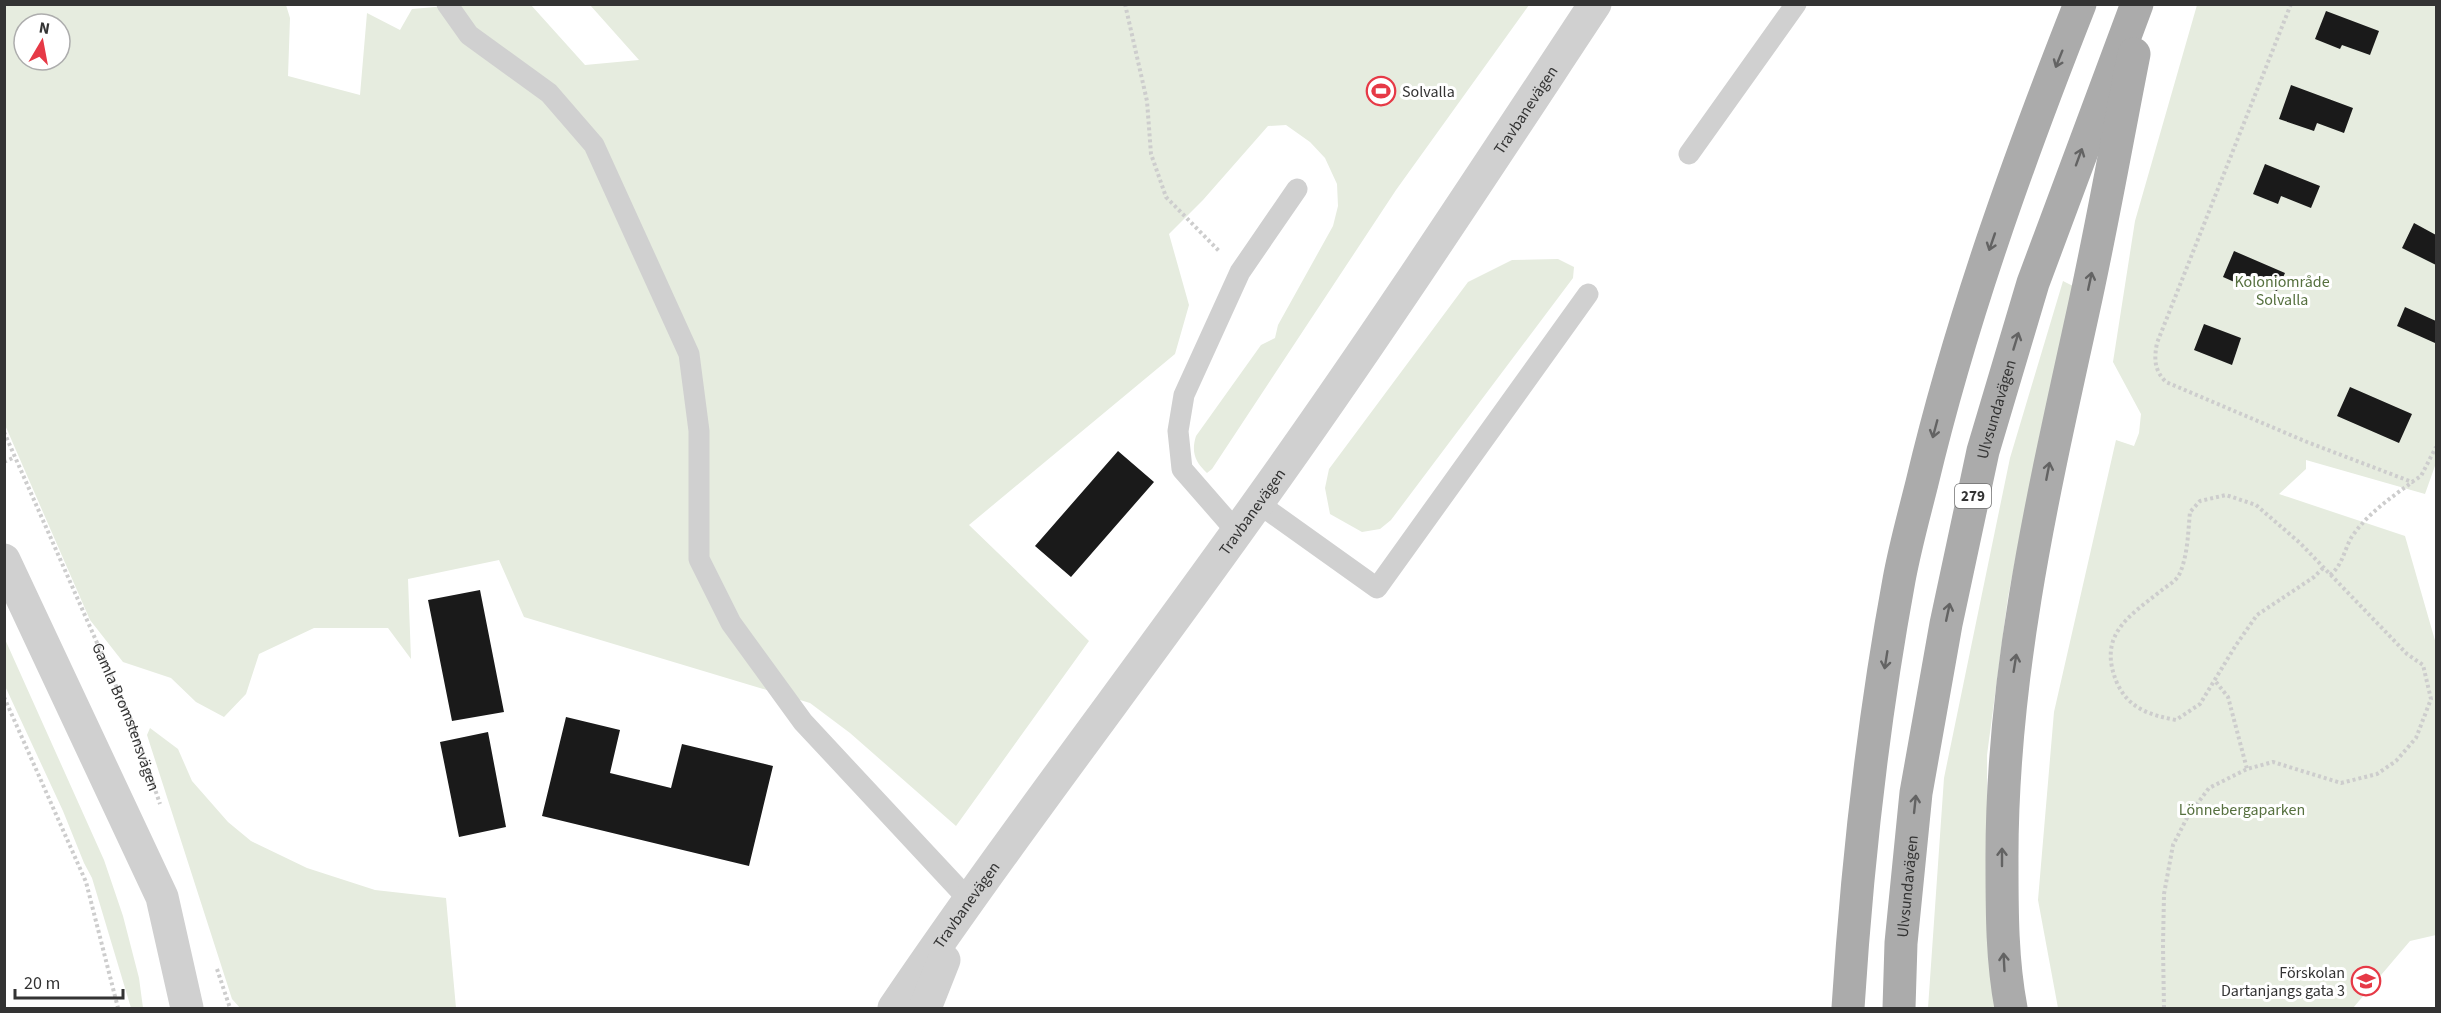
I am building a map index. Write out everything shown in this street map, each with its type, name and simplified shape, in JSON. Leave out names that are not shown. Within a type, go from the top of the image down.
[{"type":"main road","points":[[1848,1008],[1854,908],[1872,744],[1899,578],[1935,430],[1977,285],[2028,137],[2080,4]]},
{"type":"main road","name":"Ulvsundavägen","points":[[1899,1008],[1901,943],[1916,793],[1946,624],[1983,451],[2033,283],[2137,4]]},
{"type":"main road","points":[[2011,1008],[2005,978],[2002,829],[2005,749],[2012,689],[2030,566],[2050,460],[2092,275],[2143,4]]},
{"type":"main road","points":[[1835,1008],[1864,817]]},
{"type":"street","name":"Travbanevägen","points":[[894,1008],[968,899],[1258,503],[1476,184],[1594,4]]},
{"type":"street","points":[[4,560],[162,897],[187,1008]]},
{"type":"street","points":[[925,1008],[968,899]]},
{"type":"lane","points":[[447,4],[470,35],[549,93],[594,145],[689,354],[699,431],[699,559],[730,623],[803,722],[968,899]]},
{"type":"lane","points":[[1689,154],[1796,4]]},
{"type":"lane","points":[[1237,532],[1182,469],[1178,431],[1184,395],[1240,272],[1297,189]]},
{"type":"lane","points":[[1258,503],[1377,588],[1588,294]]},
{"type":"path","points":[[1125,4],[1147,101],[1151,154],[1166,197],[1240,272]]},
{"type":"path","points":[[2291,4],[2157,343],[2154,358],[2158,374],[2166,382],[2307,442],[2412,482]]},
{"type":"path","name":"Gamla Bromstensvägen","points":[[4,432],[132,722],[162,810]]},
{"type":"path","points":[[2330,575],[2337,570],[2351,538],[2369,515],[2421,476],[2436,447]]},
{"type":"path","points":[[4,462],[15,457]]},
{"type":"path","points":[[2164,1008],[2164,894],[2173,845],[2188,816],[2209,788],[2247,769],[2273,762],[2341,783],[2377,774],[2396,761],[2416,738],[2428,711],[2431,699],[2430,687],[2423,665],[2407,654],[2300,543],[2256,505],[2226,495],[2200,501],[2190,512],[2188,538],[2178,577],[2125,619],[2112,641],[2110,667],[2122,695],[2149,715],[2176,720],[2200,704],[2257,615],[2314,577],[2323,568]]},
{"type":"path","points":[[2216,681],[2228,697],[2247,769]]},
{"type":"path","points":[[2430,687],[2436,687]]},
{"type":"path","points":[[4,697],[86,882],[118,1008]]},
{"type":"path","points":[[215,964],[230,1008]]},
{"type":"green space","points":[[470,4],[531,5],[585,65],[639,60],[590,5],[1529,5],[1396,190],[1212,469],[1207,473],[1195,456],[1196,436],[1261,345],[1275,338],[1278,325],[1333,226],[1338,206],[1337,184],[1325,158],[1310,142],[1286,125],[1268,126],[1203,200],[1169,234],[1189,305],[1175,354],[969,525],[1089,641],[956,826],[850,733],[810,703],[524,617],[499,560],[408,579],[411,659],[388,628],[314,628],[259,654],[246,694],[224,717],[196,702],[171,678],[123,662],[90,620],[5,425],[4,5],[286,5],[290,18],[288,76],[360,95],[367,13],[400,30],[412,9]]},
{"type":"green space","points":[[2197,5],[2436,5],[2436,463],[2425,494],[2306,460],[2306,469],[2279,494],[2405,536],[2436,644],[2436,935],[2410,941],[2353,1008],[2058,1008],[2038,900],[2054,712],[2116,440],[2134,446],[2139,433],[2141,414],[2113,362],[2135,221]]},
{"type":"green space","points":[[1558,259],[1574,267],[1573,278],[1391,520],[1380,529],[1362,532],[1330,514],[1325,488],[1329,469],[1468,282],[1512,260]]},
{"type":"green space","points":[[2063,281],[2077,288],[2041,429],[2008,597],[1987,755],[1987,893],[1998,1008],[1928,1008],[1944,778],[2010,458]]},
{"type":"green space","points":[[4,637],[104,860],[123,916],[139,978],[143,1008],[131,1008],[92,878],[5,686]]},
{"type":"green space","points":[[150,728],[178,749],[192,781],[228,822],[251,841],[307,868],[375,890],[446,898],[456,1008],[240,1008],[232,999],[147,735]]},
{"type":"building","points":[[2326,11],[2379,31],[2370,55],[2342,45],[2340,49],[2315,39]]},
{"type":"building","points":[[2291,85],[2353,108],[2344,133],[2317,123],[2314,131],[2279,119]]},
{"type":"building","points":[[2265,164],[2320,186],[2311,208],[2281,196],[2278,204],[2253,194]]},
{"type":"building","points":[[2414,223],[2436,235],[2436,265],[2402,248]]},
{"type":"building","points":[[2234,251],[2285,273],[2277,291],[2251,281],[2248,288],[2223,277]]},
{"type":"building","points":[[2405,307],[2436,321],[2435,343],[2397,326]]},
{"type":"building","points":[[2204,324],[2241,338],[2232,365],[2194,350]]},
{"type":"building","points":[[2350,387],[2412,414],[2399,443],[2337,416]]},
{"type":"building","points":[[1118,451],[1154,482],[1071,577],[1035,546]]},
{"type":"building","points":[[480,590],[504,712],[452,721],[428,600]]},
{"type":"building","points":[[566,717],[620,730],[610,773],[671,788],[682,744],[773,766],[749,866],[542,816]]},
{"type":"building","points":[[488,732],[506,827],[459,837],[440,742]]},
{"type":"place","name":"Solvalla","points":[[1381,91]]},
{"type":"place","name":"Förskolan Dartanjangs gata 3","points":[[2366,981]]},
{"type":"park label","name":"Koloniområde Solvalla","points":[[2282,290]]},
{"type":"park label","name":"Lönnebergaparken","points":[[2242,809]]}]
